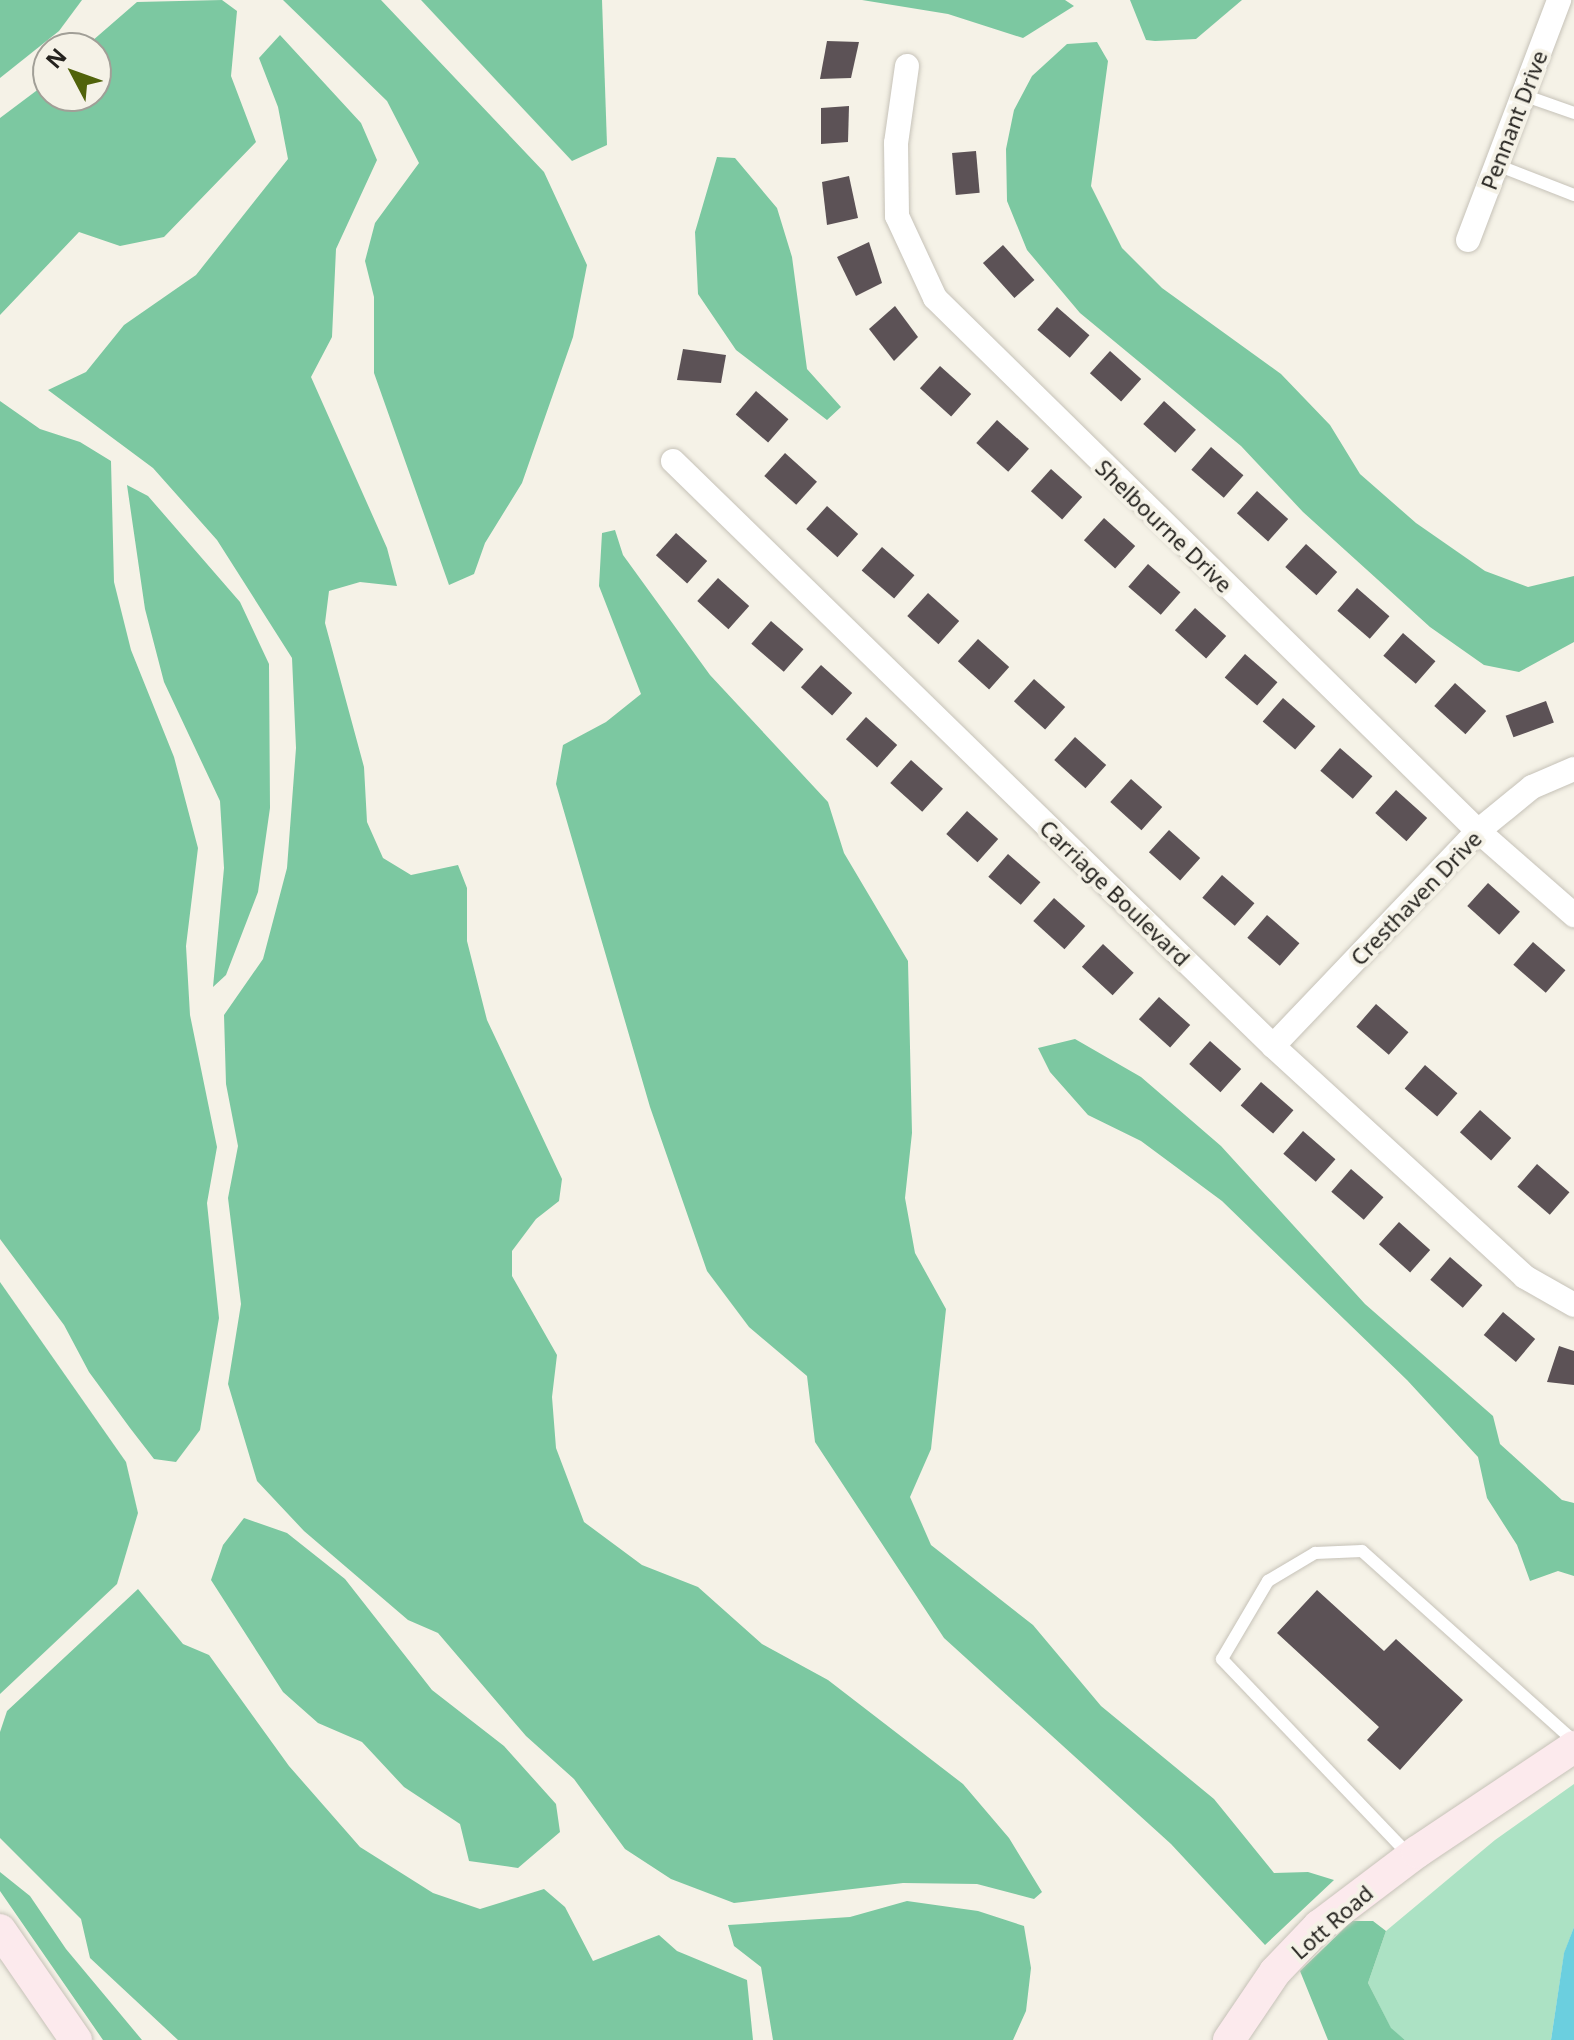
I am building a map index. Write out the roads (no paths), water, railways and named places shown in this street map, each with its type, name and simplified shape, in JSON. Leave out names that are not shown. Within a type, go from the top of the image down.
[{"type":"street","name":"Pennant Drive","points":[[1468,240],[1559,0]]},
{"type":"street","name":"Shelbourne Drive","points":[[907,66],[896,143],[897,216],[935,298],[1478,831],[1574,915]]},
{"type":"street","name":"Carriage Boulevard","points":[[673,461],[1273,1046],[1525,1277],[1574,1305]]},
{"type":"street","name":"Cresthaven Drive","points":[[1273,1046],[1478,831],[1532,787],[1574,769]]},
{"type":"street","name":"Lott Road","points":[[1229,2040],[1275,1972],[1319,1926],[1414,1855],[1574,1744]]},
{"type":"street","points":[[0,1930],[76,2040]]},
{"type":"lane","points":[[1523,95],[1574,113]]},
{"type":"lane","points":[[1497,165],[1574,195]]},
{"type":"lane","points":[[1414,1855],[1222,1659],[1268,1581],[1315,1553],[1362,1551],[1574,1744]]},
{"type":"water","points":[[1574,1927],[1574,2040],[1551,2040],[1564,1953]]}]
